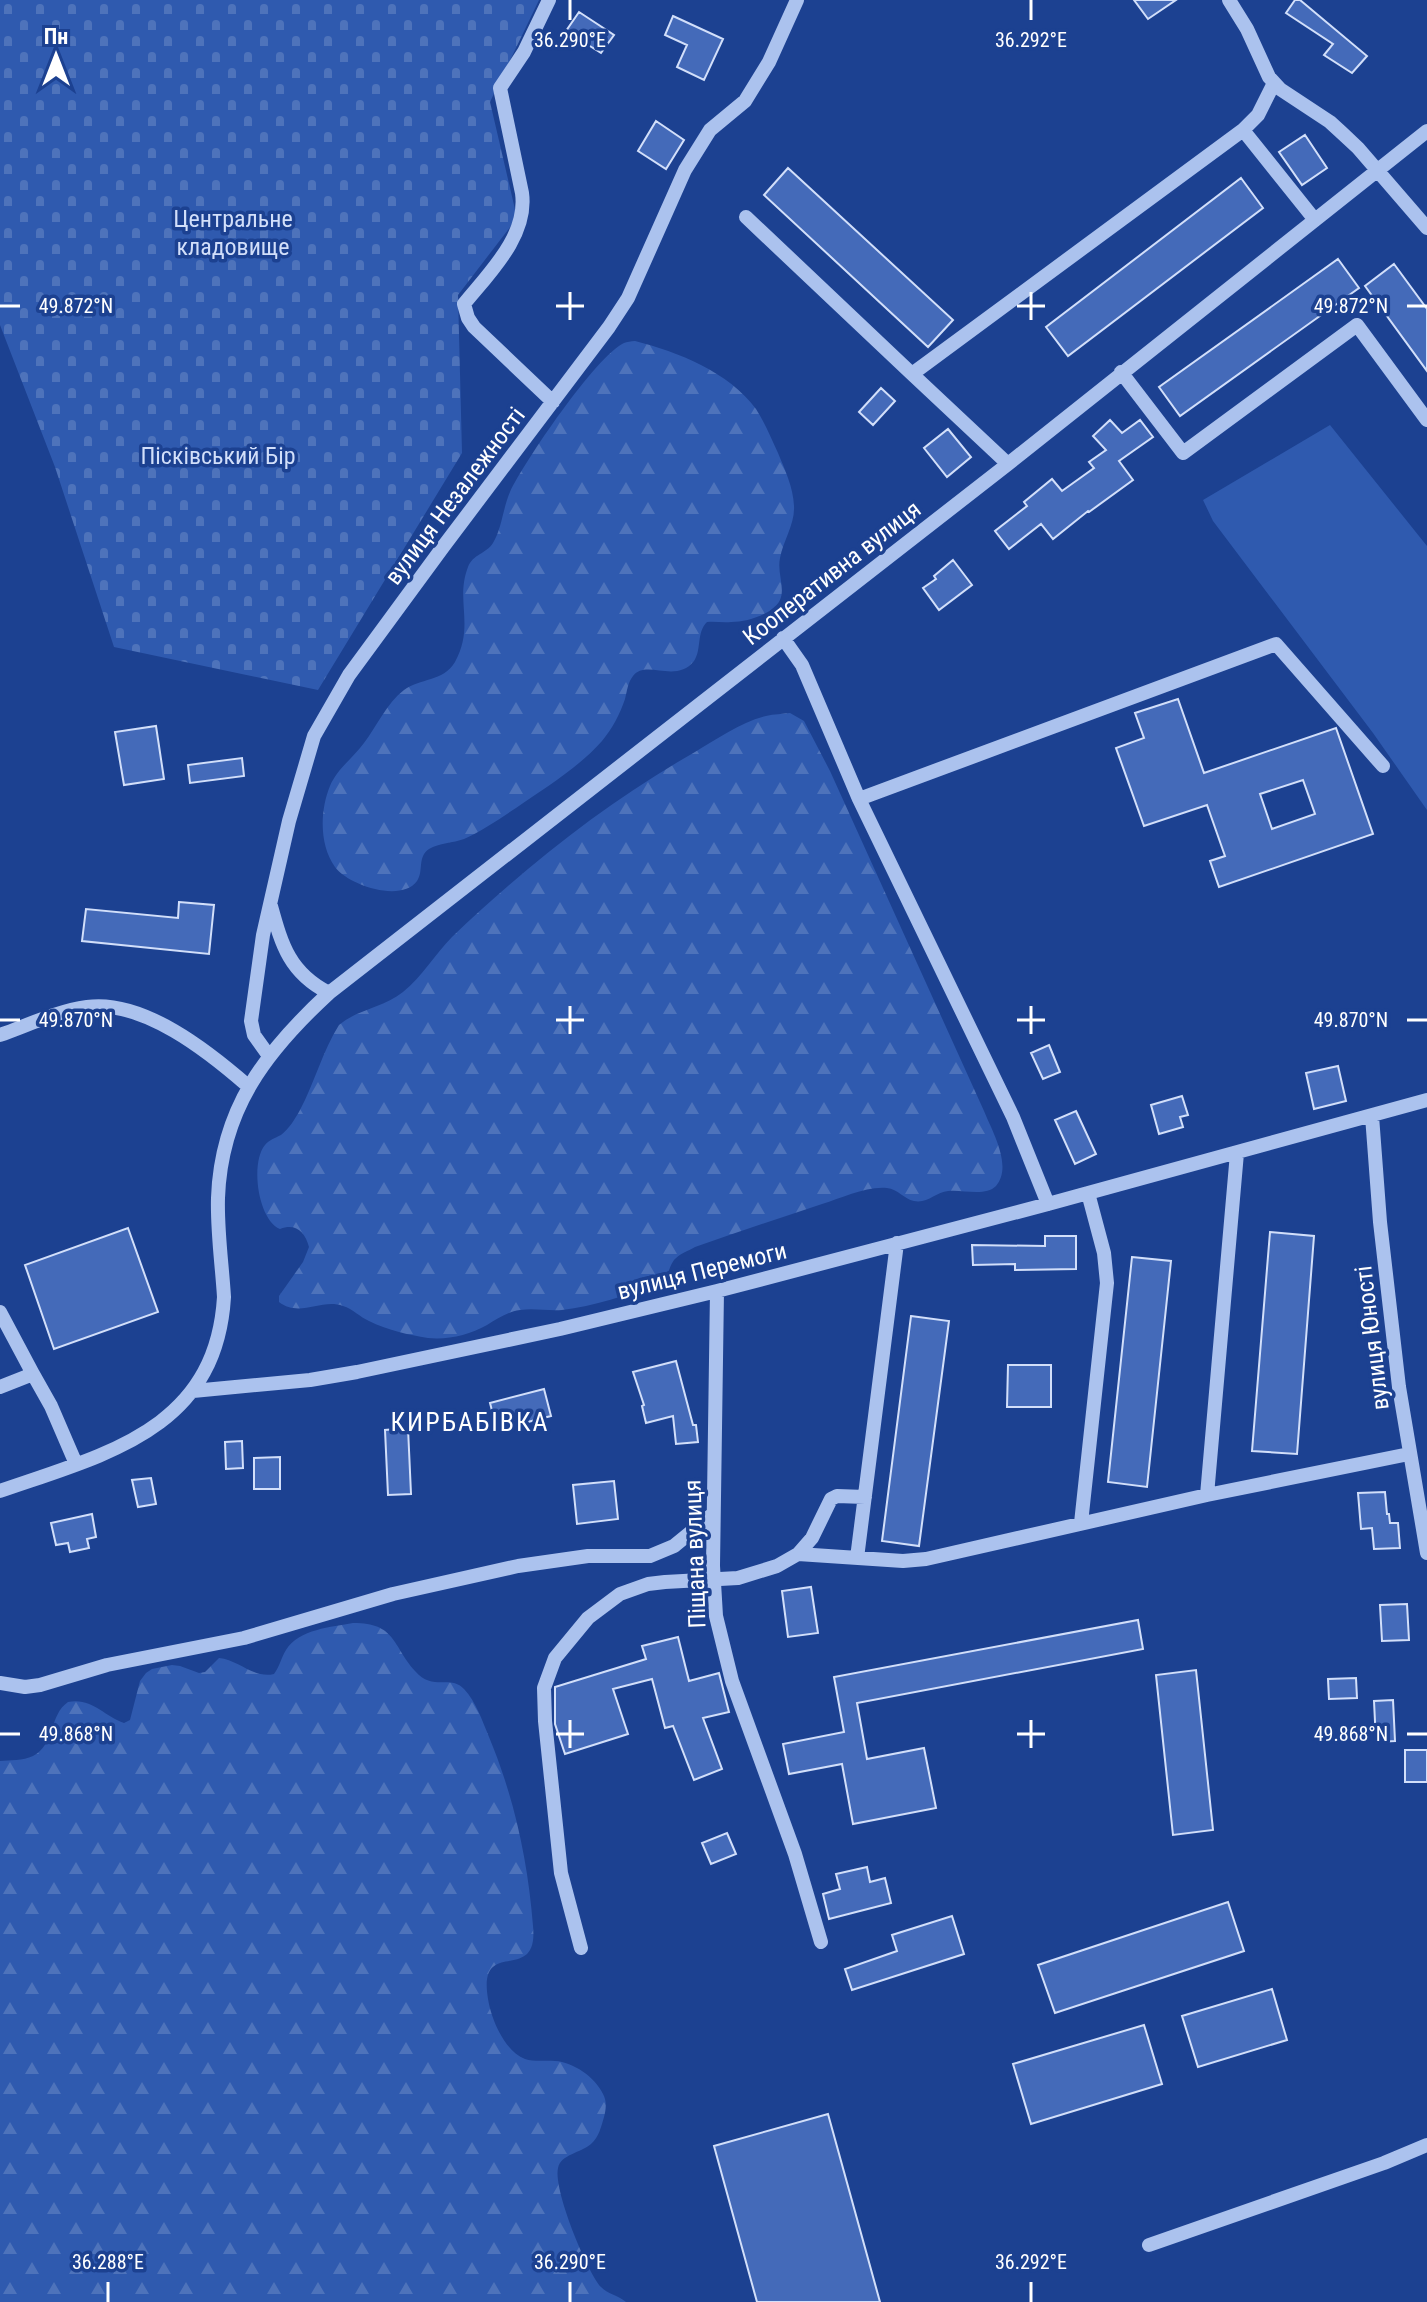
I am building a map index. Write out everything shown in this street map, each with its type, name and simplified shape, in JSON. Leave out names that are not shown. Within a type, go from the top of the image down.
[{"type":"street","points":[[549,0],[524,52],[500,88],[522,193],[522,217],[506,249],[464,304],[474,327],[553,402]]},
{"type":"street","name":"вулиця Незалежності","points":[[269,1056],[254,1035],[251,1021],[263,935],[289,821],[314,736],[349,675],[609,327],[628,298],[685,170],[710,130],[745,101],[769,62],[797,0]]},
{"type":"street","points":[[1229,0],[1247,29],[1261,65],[1274,83],[1330,122],[1427,228]]},
{"type":"street","points":[[912,374],[1243,130],[1258,115],[1274,83]]},
{"type":"street","points":[[1243,130],[1315,220]]},
{"type":"street","name":"Кооперативна вулиця","points":[[193,1391],[209,1365],[222,1322],[224,1297],[218,1220],[219,1180],[228,1132],[248,1086],[303,1017],[329,993],[1008,464],[1427,131]]},
{"type":"street","points":[[746,217],[1008,464]]},
{"type":"street","points":[[1121,372],[1183,453],[1357,325],[1427,420]]},
{"type":"street","points":[[783,638],[802,665],[859,799],[1013,1117],[1048,1204]]},
{"type":"street","points":[[859,799],[1276,644],[1383,766]]},
{"type":"street","points":[[270,902],[282,947],[301,974],[329,993]]},
{"type":"street","points":[[0,1035],[73,1010],[112,1007],[149,1018],[206,1052],[248,1086]]},
{"type":"street","name":"вулиця Перемоги","points":[[193,1391],[357,1372],[560,1329],[1048,1204],[1427,1100]]},
{"type":"street","name":"вулиця Юності","points":[[1372,1116],[1397,1376],[1427,1553]]},
{"type":"street","points":[[1207,1495],[1237,1153]]},
{"type":"street","points":[[1081,1523],[1107,1283],[1104,1253],[1088,1193]]},
{"type":"street","points":[[857,1558],[897,1243]]},
{"type":"street","name":"Піщана вулиця","points":[[717,1291],[713,1514],[716,1616],[725,1657],[795,1854],[821,1942]]},
{"type":"street","points":[[0,1312],[51,1406],[76,1464]]},
{"type":"street","points":[[0,1387],[33,1374]]},
{"type":"street","points":[[0,1491],[120,1445],[160,1423],[178,1409],[193,1391]]},
{"type":"street","points":[[798,1554],[903,1561],[926,1559],[1207,1495],[1409,1454]]},
{"type":"street","points":[[581,1948],[561,1873],[545,1721],[543,1695],[555,1658],[588,1618],[620,1594],[648,1584],[738,1578],[777,1566],[798,1554],[812,1538],[831,1499],[837,1496],[865,1497]]},
{"type":"street","points":[[0,1683],[25,1687],[40,1685],[107,1665],[244,1638],[393,1594],[518,1566],[588,1556],[650,1556],[674,1546],[713,1514]]},
{"type":"street","points":[[1149,2245],[1427,2145]]},
{"type":"green space","name":"Центральне кладовище","points":[[0,0],[539,0],[490,102],[517,218],[458,295],[462,453],[318,690],[114,647],[55,467],[0,325]]},
{"type":"green space","points":[[635,341],[702,365],[732,384],[759,414],[783,466],[793,499],[793,519],[779,565],[782,592],[778,604],[753,618],[736,622],[707,622],[701,631],[694,661],[687,668],[679,671],[639,671],[630,681],[623,705],[612,726],[593,751],[561,777],[484,829],[464,839],[429,849],[423,856],[417,881],[409,887],[387,891],[351,880],[335,867],[324,838],[324,806],[333,780],[404,690],[444,673],[455,662],[464,636],[463,591],[468,567],[493,543],[518,478],[562,411],[612,352],[624,343]]},
{"type":"green space","points":[[1330,425],[1427,546],[1427,810],[1373,733],[1213,521],[1203,500]]},
{"type":"green space","points":[[790,713],[804,721],[830,771],[992,1128],[1002,1159],[1001,1178],[996,1186],[980,1192],[944,1192],[919,1201],[910,1200],[887,1188],[862,1191],[695,1247],[676,1258],[667,1275],[623,1296],[562,1310],[515,1311],[473,1332],[451,1337],[428,1338],[398,1332],[335,1304],[295,1308],[279,1302],[279,1296],[303,1262],[309,1247],[299,1230],[291,1227],[280,1229],[266,1215],[257,1177],[260,1153],[270,1140],[284,1133],[292,1124],[339,1025],[403,992],[452,937],[508,886],[630,792],[738,727],[766,716]]},
{"type":"green space","points":[[353,1623],[367,1624],[385,1631],[415,1671],[428,1681],[453,1683],[464,1689],[489,1737],[506,1783],[518,1830],[528,1877],[533,1926],[532,1944],[527,1954],[499,1963],[491,1969],[487,1980],[488,1999],[495,2024],[505,2042],[518,2055],[528,2060],[562,2062],[576,2067],[595,2082],[604,2097],[605,2111],[598,2135],[587,2147],[560,2163],[558,2178],[572,2229],[587,2264],[603,2289],[626,2302],[0,2302],[0,1761],[25,1759],[40,1751],[49,1738],[58,1714],[68,1702],[84,1702],[124,1723],[130,1720],[140,1681],[152,1669],[172,1665],[199,1673],[205,1672],[219,1658],[253,1672],[274,1674],[286,1650],[299,1637],[316,1630]]},
{"type":"building","points":[[1134,0],[1176,0],[1148,19]]},
{"type":"building","points":[[1295,0],[1300,0],[1367,56],[1352,73],[1324,55],[1333,44],[1286,13]]},
{"type":"building","points":[[579,12],[614,35],[601,53],[566,31]]},
{"type":"building","points":[[673,16],[723,39],[704,80],[677,67],[687,45],[665,35]]},
{"type":"building","points":[[656,121],[684,140],[666,169],[638,151]]},
{"type":"building","points":[[1305,135],[1327,168],[1302,185],[1279,152]]},
{"type":"building","points":[[788,168],[953,320],[928,347],[764,195]]},
{"type":"building","points":[[1241,178],[1263,208],[1068,356],[1046,327]]},
{"type":"building","points":[[1338,259],[1359,288],[1180,416],[1159,387]]},
{"type":"building","points":[[1394,264],[1427,309],[1427,371],[1365,286]]},
{"type":"building","points":[[881,388],[895,401],[873,425],[859,412]]},
{"type":"building","points":[[1110,420],[1122,433],[1140,420],[1153,437],[1119,461],[1133,480],[1053,539],[1041,524],[1009,549],[995,531],[1027,506],[1024,502],[1052,479],[1062,491],[1094,468],[1089,462],[1106,450],[1093,436]]},
{"type":"building","points":[[948,429],[971,457],[947,477],[924,448]]},
{"type":"building","points":[[953,560],[972,585],[939,610],[923,588]]},
{"type":"building","points":[[1178,699],[1204,773],[1336,728],[1373,834],[1219,887],[1210,861],[1225,856],[1207,805],[1144,826],[1116,748],[1144,738],[1135,713]],"holes":[[[1303,780],[1315,814],[1272,829],[1260,794]]]},
{"type":"building","points":[[156,726],[164,779],[124,785],[115,732]]},
{"type":"building","points":[[242,758],[244,776],[190,783],[188,765]]},
{"type":"building","points":[[179,902],[214,905],[209,954],[82,941],[86,909],[178,918]]},
{"type":"building","points":[[1049,1045],[1060,1072],[1043,1079],[1031,1053]]},
{"type":"building","points":[[1338,1066],[1346,1101],[1314,1109],[1306,1073]]},
{"type":"building","points":[[1182,1096],[1188,1115],[1180,1117],[1183,1127],[1159,1134],[1151,1105]]},
{"type":"building","points":[[1076,1111],[1096,1154],[1075,1164],[1055,1120]]},
{"type":"building","points":[[128,1228],[158,1312],[54,1349],[25,1265]]},
{"type":"building","points":[[1270,1232],[1314,1236],[1297,1454],[1252,1451]]},
{"type":"building","points":[[1045,1236],[1076,1236],[1076,1269],[1015,1270],[1015,1264],[973,1265],[972,1245],[1045,1246]]},
{"type":"building","points":[[1132,1257],[1171,1261],[1147,1487],[1108,1482]]},
{"type":"building","points":[[911,1316],[949,1321],[919,1546],[882,1541]]},
{"type":"building","points":[[676,1361],[693,1425],[696,1425],[698,1442],[676,1444],[673,1416],[646,1423],[644,1405],[633,1372]]},
{"type":"building","points":[[1008,1365],[1051,1365],[1051,1407],[1007,1407]]},
{"type":"building","points":[[544,1389],[551,1416],[497,1430],[490,1403]]},
{"type":"building","points":[[408,1428],[411,1494],[388,1495],[385,1430]]},
{"type":"building","points":[[242,1441],[243,1468],[226,1469],[225,1442]]},
{"type":"building","points":[[280,1457],[280,1489],[254,1489],[254,1458]]},
{"type":"building","points":[[151,1478],[156,1504],[138,1507],[132,1480]]},
{"type":"building","points":[[614,1481],[618,1519],[577,1524],[573,1485]]},
{"type":"building","points":[[1385,1492],[1390,1523],[1398,1523],[1400,1548],[1374,1549],[1372,1528],[1361,1529],[1358,1493]]},
{"type":"building","points":[[92,1514],[96,1537],[87,1539],[89,1548],[70,1552],[68,1543],[56,1545],[51,1523]]},
{"type":"building","points":[[811,1587],[818,1633],[788,1637],[782,1591]]},
{"type":"building","points":[[1407,1604],[1409,1640],[1382,1641],[1380,1605]]},
{"type":"building","points":[[1138,1620],[1143,1649],[857,1703],[867,1759],[924,1748],[936,1808],[853,1824],[842,1764],[789,1774],[783,1744],[844,1732],[834,1677]]},
{"type":"building","points":[[678,1637],[689,1681],[719,1673],[729,1712],[703,1718],[722,1769],[694,1780],[673,1726],[665,1728],[652,1679],[613,1689],[628,1734],[565,1754],[555,1724],[555,1687],[646,1659],[642,1646]]},
{"type":"building","points":[[1196,1670],[1213,1830],[1173,1835],[1156,1675]]},
{"type":"building","points":[[1356,1678],[1357,1698],[1329,1699],[1328,1679]]},
{"type":"building","points":[[1393,1700],[1395,1741],[1376,1742],[1374,1701]]},
{"type":"building","points":[[1405,1750],[1427,1750],[1427,1782],[1405,1782]]},
{"type":"building","points":[[727,1833],[736,1854],[711,1864],[702,1843]]},
{"type":"building","points":[[867,1867],[870,1882],[885,1878],[891,1903],[829,1919],[823,1894],[840,1889],[836,1874]]},
{"type":"building","points":[[1228,1902],[1244,1951],[1055,2013],[1038,1965]]},
{"type":"building","points":[[952,1916],[964,1954],[852,1990],[845,1969],[897,1951],[892,1935]]},
{"type":"building","points":[[1272,1989],[1287,2040],[1198,2067],[1182,2016]]},
{"type":"building","points":[[1144,2025],[1162,2084],[1031,2124],[1013,2064]]},
{"type":"building","points":[[828,2114],[880,2302],[757,2302],[714,2146]]},
{"type":"district","name":"КИРБАБІВКА","points":[[470,1422]]},
{"type":"park label","name":"Пісківський Бір","points":[[218,456]]}]
